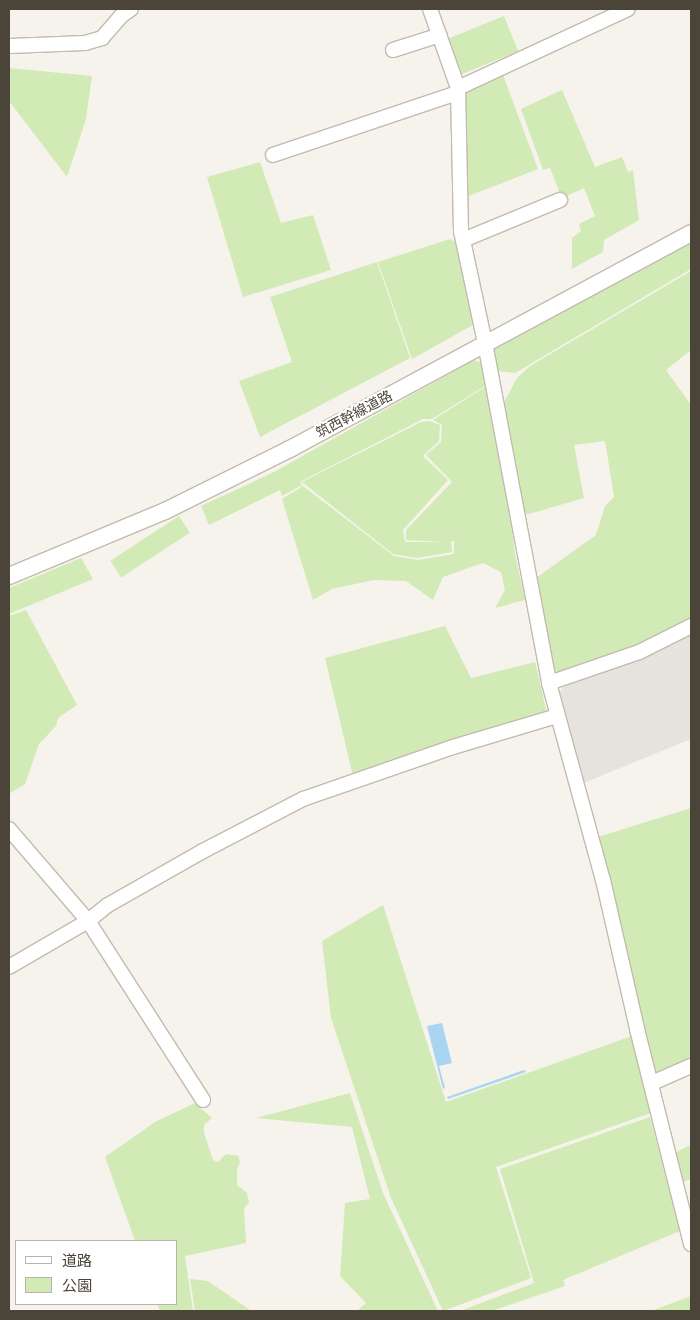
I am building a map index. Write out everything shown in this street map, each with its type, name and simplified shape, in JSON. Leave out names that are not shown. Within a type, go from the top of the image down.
[{"type":"street","points":[[9,46],[85,44],[102,38],[121,16],[131,9]]},
{"type":"street","points":[[430,9],[458,90],[462,240],[485,343],[550,683],[557,716],[603,880],[637,1029],[691,1244]]},
{"type":"street","points":[[273,155],[458,90],[628,9]]},
{"type":"street","points":[[393,50],[440,35]]},
{"type":"street","points":[[462,240],[560,200]]},
{"type":"street","name":"筑西幹線道路","points":[[9,576],[164,511],[290,449],[691,233]]},
{"type":"street","points":[[550,683],[639,652],[691,626]]},
{"type":"street","points":[[9,967],[88,921],[108,905],[303,799],[453,748],[557,716]]},
{"type":"street","points":[[9,828],[88,921],[203,1100]]},
{"type":"street","points":[[652,1083],[691,1066]]},
{"type":"shaded area","points":[[691,633],[691,739],[581,784],[559,694],[566,682]]},
{"type":"green space","points":[[504,16],[518,51],[461,74],[447,39]]},
{"type":"green space","points":[[9,68],[92,76],[86,119],[67,177],[9,101]]},
{"type":"green space","points":[[503,75],[538,169],[466,197],[465,92]]},
{"type":"green space","points":[[562,90],[595,167],[622,157],[628,172],[633,170],[639,220],[604,240],[603,252],[572,269],[572,238],[581,231],[579,224],[595,216],[584,188],[562,198],[550,168],[543,170],[521,109]]},
{"type":"green space","points":[[260,162],[281,223],[313,215],[331,270],[243,297],[207,177]]},
{"type":"green space","points":[[450,239],[458,244],[473,325],[412,359],[378,262]]},
{"type":"green space","points":[[691,243],[691,269],[515,373],[498,371],[493,362],[493,350]]},
{"type":"green space","points":[[377,262],[410,358],[260,437],[239,381],[292,362],[270,297]]},
{"type":"green space","points":[[691,271],[691,350],[666,370],[691,405],[691,620],[635,648],[562,672],[554,671],[536,578],[596,535],[605,506],[614,497],[605,441],[574,445],[584,498],[529,514],[522,513],[503,404],[517,378],[530,366]]},
{"type":"green space","points":[[474,360],[484,366],[488,384],[432,419],[423,419],[300,482],[302,485],[282,496],[280,490],[209,525],[201,506],[274,472]]},
{"type":"green space","points":[[485,387],[508,498],[515,554],[525,600],[495,608],[505,590],[501,572],[483,563],[443,577],[433,600],[406,581],[374,580],[332,589],[313,600],[282,499],[303,486],[394,556],[418,560],[454,554],[454,541],[451,541],[452,552],[417,558],[393,554],[302,482],[421,422],[429,421],[440,425],[439,441],[423,456],[448,480],[403,530],[405,542],[445,542],[406,540],[406,530],[452,482],[426,455],[441,442],[442,425],[433,420]]},
{"type":"green space","points":[[179,516],[190,533],[121,577],[110,561]]},
{"type":"green space","points":[[81,558],[93,579],[9,614],[9,588]]},
{"type":"green space","points":[[26,610],[77,705],[58,718],[56,726],[39,744],[25,784],[9,794],[9,616]]},
{"type":"green space","points":[[445,626],[471,678],[535,662],[547,713],[353,776],[325,658]]},
{"type":"green space","points":[[691,808],[691,1062],[655,1077],[598,837]]},
{"type":"green space","points":[[383,905],[446,1102],[632,1036],[651,1113],[496,1167],[531,1278],[443,1311],[391,1198],[331,1018],[322,941]]},
{"type":"green space","points":[[350,1093],[383,1193],[438,1311],[357,1311],[366,1303],[340,1276],[345,1203],[370,1199],[352,1127],[256,1118]]},
{"type":"green space","points":[[195,1103],[212,1118],[204,1125],[204,1133],[213,1160],[218,1162],[226,1154],[238,1156],[240,1162],[237,1170],[237,1185],[247,1193],[249,1202],[244,1209],[246,1243],[185,1256],[193,1311],[160,1311],[157,1305],[178,1305],[178,1240],[135,1240],[105,1157],[155,1122]]},
{"type":"green space","points":[[650,1117],[680,1231],[563,1280],[565,1286],[492,1311],[460,1311],[534,1283],[500,1169]]},
{"type":"green space","points":[[691,1145],[691,1179],[683,1182],[674,1153]]},
{"type":"green space","points":[[190,1279],[208,1281],[250,1310],[300,1311],[195,1311]]},
{"type":"green space","points":[[691,1296],[691,1311],[651,1311]]},
{"type":"water","points":[[442,1023],[452,1063],[439,1066],[445,1088],[443,1089],[427,1026]]},
{"type":"water","points":[[524,1070],[526,1072],[448,1099],[447,1097]]}]
